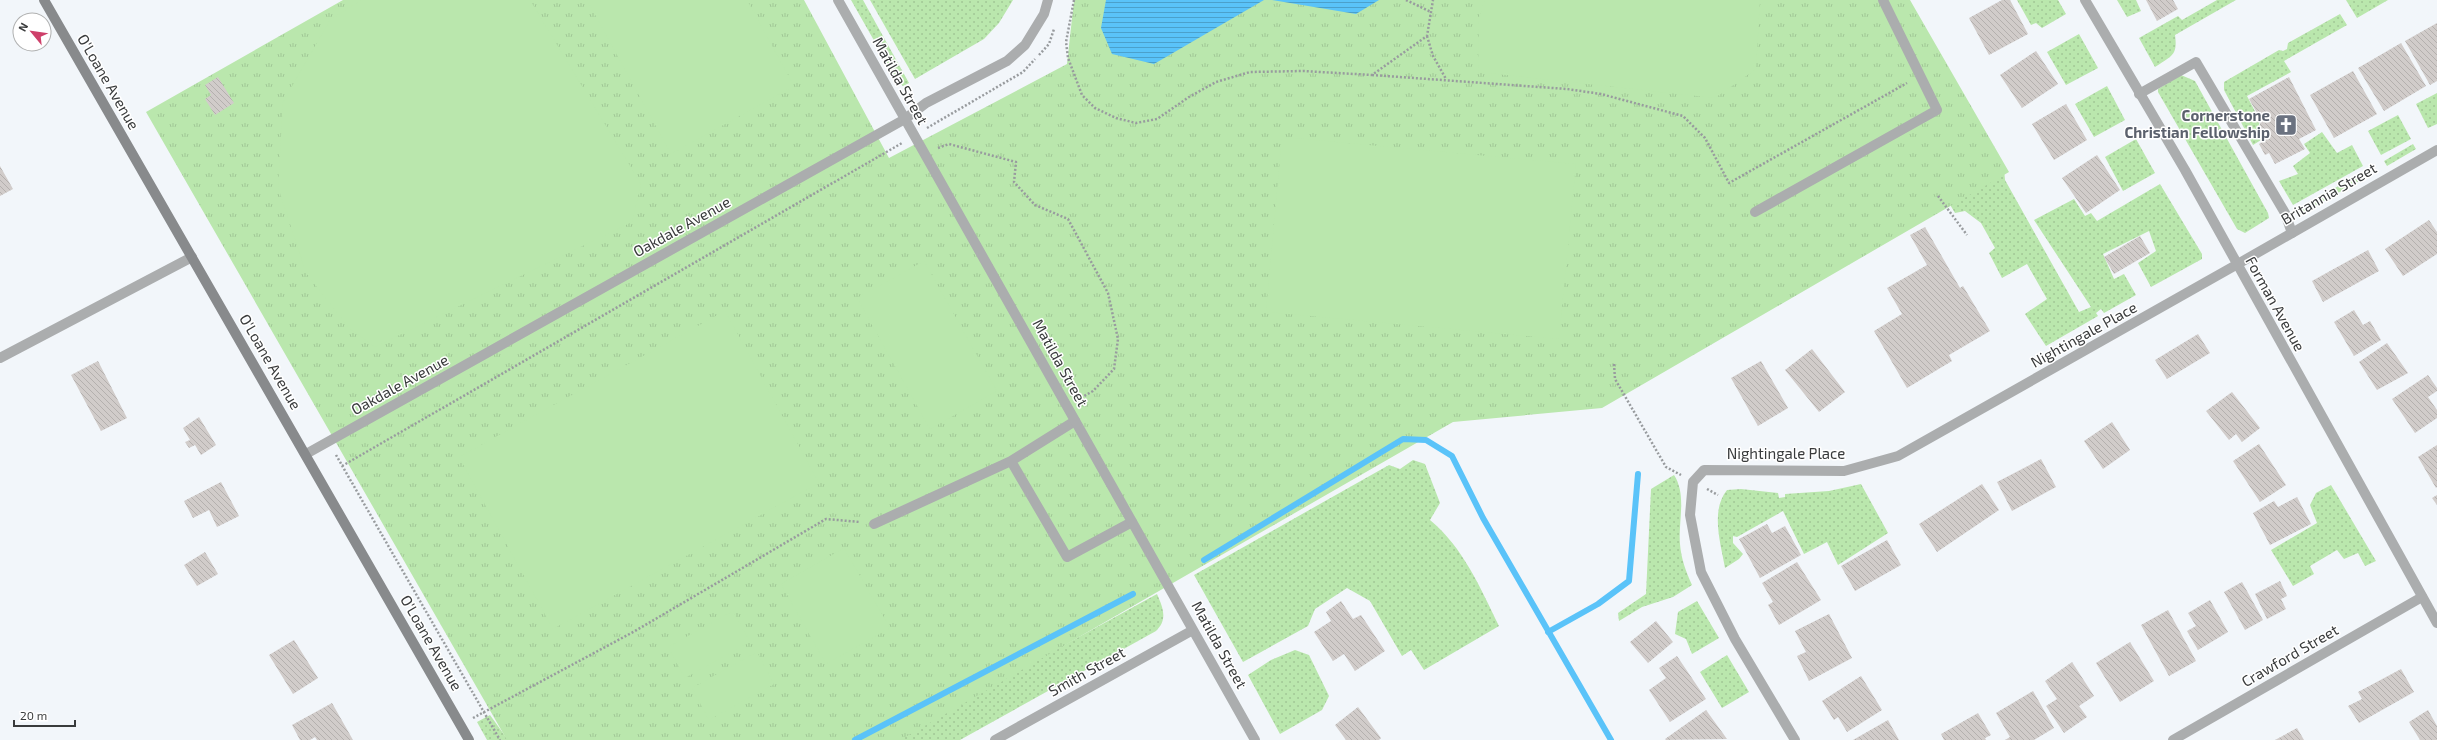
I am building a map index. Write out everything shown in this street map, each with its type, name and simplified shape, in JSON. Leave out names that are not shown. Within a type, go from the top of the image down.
[{"type":"main road","name":"O'Loane Avenue","points":[[44,0],[469,740]]},
{"type":"street","name":"Matilda Street","points":[[838,0],[1255,740]]},
{"type":"street","name":"Oakdale Avenue","points":[[306,454],[329,443],[905,119],[926,104],[1007,61],[1025,45],[1044,14],[1048,0]]},
{"type":"street","points":[[1755,212],[1937,110],[1884,0]]},
{"type":"street","name":"Forman Avenue","points":[[2085,0],[2184,170],[2437,623]]},
{"type":"street","points":[[2139,94],[2196,62],[2285,213],[2292,233]]},
{"type":"street","name":"Britannia Street","points":[[2236,265],[2437,150]]},
{"type":"street","points":[[0,358],[192,257]]},
{"type":"street","name":"Nightingale Place","points":[[1693,482],[1704,470],[1844,471],[1898,456],[2236,265]]},
{"type":"street","points":[[874,524],[1011,462],[1075,421]]},
{"type":"street","points":[[1011,462],[1068,557],[1132,522]]},
{"type":"street","points":[[1693,482],[1690,515],[1701,572],[1735,639],[1795,740]]},
{"type":"street","name":"Crawford Street","points":[[2173,740],[2422,597]]},
{"type":"street","name":"Smith Street","points":[[995,740],[1193,630]]},
{"type":"path","points":[[1074,0],[1066,42],[1068,58],[1082,95],[1095,108],[1116,118],[1136,123],[1157,119],[1189,97],[1216,82],[1250,72],[1303,71],[1446,79],[1458,82],[1486,82],[1594,93],[1683,116],[1704,138],[1730,183],[1909,82]]},
{"type":"path","points":[[1406,0],[1431,12]]},
{"type":"path","points":[[1433,0],[1427,36],[1433,56],[1446,79]]},
{"type":"path","points":[[342,466],[1023,72],[1049,44],[1056,22]]},
{"type":"path","points":[[1372,75],[1427,36]]},
{"type":"path","points":[[924,153],[949,144],[1016,162],[1014,182],[1035,205],[1068,219],[1108,293],[1118,339],[1114,369],[1093,391],[1067,407]]},
{"type":"path","points":[[1938,196],[1967,235]]},
{"type":"path","points":[[1614,364],[1615,379],[1666,466],[1718,495]]},
{"type":"path","points":[[329,443],[500,740]]},
{"type":"path","points":[[460,724],[635,631],[826,519],[874,524]]},
{"type":"green space","points":[[343,0],[804,0],[889,158],[1067,64],[1074,0],[1910,0],[2009,172],[1602,408],[1453,422],[900,740],[507,740],[146,112]]},
{"type":"green space","points":[[361,0],[530,0],[641,184],[632,222],[375,347],[350,329],[306,273],[278,187],[283,102],[330,20]]},
{"type":"green space","points":[[587,0],[747,0],[794,86],[671,154]]},
{"type":"green space","points":[[851,0],[863,0],[909,83],[903,86],[897,81]]},
{"type":"green space","points":[[870,0],[1013,0],[999,23],[984,39],[915,79]]},
{"type":"green space","points":[[1485,0],[1760,0],[1756,69],[1715,98],[1478,72],[1479,17]]},
{"type":"green space","points":[[2017,0],[2058,0],[2066,14],[2042,28],[2036,23],[2031,25]]},
{"type":"green space","points":[[2117,0],[2136,0],[2141,11],[2127,17]]},
{"type":"green space","points":[[2217,0],[2236,0],[2175,35],[2176,42],[2172,55],[2155,67],[2139,38],[2178,16],[2182,20]]},
{"type":"green space","points":[[2346,0],[2388,0],[2357,18]]},
{"type":"green space","points":[[2340,14],[2347,25],[2284,61],[2291,72],[2247,96],[2260,121],[2257,131],[2261,140],[2253,145],[2224,90],[2224,82],[2279,50],[2283,51],[2287,49],[2288,43]]},
{"type":"green space","points":[[2079,34],[2098,68],[2066,85],[2047,52]]},
{"type":"green space","points":[[2181,75],[2195,81],[2268,213],[2269,218],[2245,233],[2237,229],[2158,92],[2158,89]]},
{"type":"green space","points":[[2107,86],[2125,120],[2094,137],[2075,104]]},
{"type":"green space","points":[[2437,93],[2437,124],[2428,128],[2416,104]]},
{"type":"green space","points":[[2398,115],[2411,139],[2381,155],[2368,131]]},
{"type":"green space","points":[[2322,132],[2337,153],[2352,145],[2363,166],[2293,205],[2279,181],[2298,174],[2293,166],[2310,153],[2304,144]]},
{"type":"green space","points":[[1282,137],[1576,164],[1559,339],[1266,312]]},
{"type":"green space","points":[[2136,139],[2155,173],[2123,191],[2105,157]]},
{"type":"green space","points":[[2413,144],[2416,149],[2387,166],[2384,161]]},
{"type":"green space","points":[[2004,169],[2005,180],[2079,312],[2091,307],[2034,220],[2074,199],[2085,216],[2091,213],[2097,221],[2160,184],[2202,254],[2202,259],[2151,287],[2138,263],[2156,251],[2149,231],[2103,254],[2114,279],[2124,274],[2136,295],[2104,313],[2101,309],[2096,313],[2098,316],[2046,346],[2025,314],[2047,299],[2027,264],[2002,278],[1989,253],[1995,248],[1981,223],[1965,211],[1955,213],[1943,193]]},
{"type":"green space","points":[[2365,171],[2368,176],[2299,215],[2296,210]]},
{"type":"green space","points":[[924,261],[997,391],[930,429],[857,298]]},
{"type":"green space","points":[[725,311],[819,483],[553,629],[459,457]]},
{"type":"green space","points":[[1413,460],[1425,464],[1440,503],[1430,520],[1442,531],[1462,556],[1478,583],[1499,626],[1424,670],[1411,650],[1402,656],[1370,601],[1347,588],[1315,609],[1308,626],[1243,662],[1194,575],[1389,465],[1400,469]]},
{"type":"green space","points":[[1674,475],[1678,483],[1681,500],[1681,549],[1684,565],[1692,585],[1673,597],[1642,607],[1619,621],[1618,613],[1646,594],[1651,489]]},
{"type":"green space","points":[[1861,484],[1888,533],[1838,565],[1827,542],[1804,554],[1783,511],[1737,537],[1733,536],[1733,543],[1743,554],[1739,559],[1725,568],[1719,538],[1718,518],[1722,498],[1727,490],[1741,489],[1778,493],[1779,498],[1785,497],[1785,494],[1829,491]]},
{"type":"green space","points":[[2331,485],[2376,561],[2365,566],[2358,553],[2344,559],[2337,550],[2310,566],[2314,574],[2293,586],[2271,550],[2317,523],[2310,505],[2316,493]]},
{"type":"green space","points":[[844,548],[890,628],[826,664],[781,584]]},
{"type":"green space","points":[[1157,594],[1161,604],[1163,618],[1160,627],[1156,631],[960,740],[891,740]]},
{"type":"green space","points":[[1697,601],[1719,638],[1692,654],[1686,639],[1675,634],[1678,612]]},
{"type":"green space","points":[[733,611],[750,642],[685,678],[668,647]]},
{"type":"green space","points":[[1295,650],[1309,655],[1329,696],[1322,710],[1280,734],[1248,675],[1271,660]]},
{"type":"green space","points":[[757,652],[774,684],[709,720],[692,688]]},
{"type":"green space","points":[[1727,655],[1749,692],[1722,708],[1700,672]]},
{"type":"green space","points":[[490,715],[508,740],[487,740],[477,722]]},
{"type":"water","points":[[1106,0],[1264,0],[1154,64],[1112,54],[1101,28]]},
{"type":"water","points":[[1272,0],[1379,0],[1356,14]]},
{"type":"building","points":[[2002,0],[2010,0],[2028,34],[1989,55],[1969,18]]},
{"type":"building","points":[[2146,0],[2173,0],[2178,9],[2157,21]]},
{"type":"building","points":[[2437,23],[2437,81],[2430,85],[2405,41]]},
{"type":"building","points":[[2401,43],[2426,86],[2384,111],[2358,68]]},
{"type":"building","points":[[2036,51],[2058,84],[2022,108],[2000,75]]},
{"type":"building","points":[[2353,71],[2377,114],[2334,138],[2310,95]]},
{"type":"building","points":[[218,77],[234,103],[215,115],[205,99],[211,95],[205,85]]},
{"type":"building","name":"Cornerstone Christian Fellowship","points":[[2289,77],[2316,130],[2299,139],[2305,149],[2275,164],[2269,153],[2265,155],[2259,144],[2263,141],[2258,132],[2261,120],[2249,99]]},
{"type":"building","points":[[2066,104],[2087,140],[2054,160],[2032,124]]},
{"type":"building","points":[[2097,155],[2120,190],[2086,213],[2062,178]]},
{"type":"building","points":[[0,166],[13,189],[0,196]]},
{"type":"building","points":[[2429,220],[2437,232],[2437,254],[2403,276],[2385,249]]},
{"type":"building","points":[[1925,227],[1960,288],[1963,286],[1990,331],[1949,355],[1952,361],[1907,388],[1874,331],[1902,314],[1887,288],[1927,265],[1910,235]]},
{"type":"building","points":[[2140,236],[2150,253],[2114,274],[2104,257]]},
{"type":"building","points":[[2368,250],[2379,271],[2323,302],[2312,281]]},
{"type":"building","points":[[2354,310],[2363,325],[2370,321],[2381,340],[2354,356],[2334,322]]},
{"type":"building","points":[[2198,334],[2210,353],[2167,379],[2155,360]]},
{"type":"building","points":[[2387,343],[2408,373],[2377,390],[2359,362]]},
{"type":"building","points":[[1812,349],[1845,392],[1819,412],[1785,370]]},
{"type":"building","points":[[98,361],[127,418],[101,431],[71,375]]},
{"type":"building","points":[[1761,361],[1788,408],[1758,426],[1731,378]]},
{"type":"building","points":[[2428,375],[2437,388],[2437,391],[2428,397],[2437,410],[2437,418],[2415,433],[2392,399]]},
{"type":"building","points":[[2232,392],[2260,428],[2242,442],[2236,434],[2229,440],[2206,411]]},
{"type":"building","points":[[199,417],[216,445],[201,455],[195,445],[189,448],[185,442],[190,440],[183,428]]},
{"type":"building","points":[[2112,422],[2130,450],[2103,469],[2084,441]]},
{"type":"building","points":[[2259,444],[2286,485],[2260,502],[2233,461]]},
{"type":"building","points":[[2437,445],[2437,487],[2436,488],[2418,457]]},
{"type":"building","points":[[2041,459],[2056,487],[2012,511],[1997,482]]},
{"type":"building","points":[[221,482],[239,516],[217,527],[209,510],[193,518],[184,501]]},
{"type":"building","points":[[1982,484],[1999,510],[1937,552],[1919,524]]},
{"type":"building","points":[[2437,495],[2437,505],[2432,498]]},
{"type":"building","points":[[2297,497],[2311,524],[2270,545],[2253,513],[2274,501],[2278,507]]},
{"type":"building","points":[[1767,524],[1772,533],[1785,526],[1801,555],[1760,578],[1739,539]]},
{"type":"building","points":[[1887,540],[1901,565],[1855,591],[1841,566]]},
{"type":"building","points":[[205,552],[218,574],[197,586],[184,565]]},
{"type":"building","points":[[1797,562],[1821,600],[1779,625],[1768,605],[1773,602],[1762,583]]},
{"type":"building","points":[[2280,581],[2287,596],[2281,599],[2286,609],[2267,619],[2255,594]]},
{"type":"building","points":[[2242,582],[2263,620],[2245,630],[2224,592]]},
{"type":"building","points":[[2210,600],[2228,632],[2198,650],[2187,631],[2196,626],[2188,613]]},
{"type":"building","points":[[1341,601],[1353,619],[1361,615],[1385,651],[1355,671],[1344,654],[1333,661],[1314,632],[1331,621],[1326,612]]},
{"type":"building","points":[[2168,610],[2196,661],[2169,676],[2141,625]]},
{"type":"building","points":[[1829,614],[1852,658],[1809,681],[1797,656],[1806,652],[1795,631]]},
{"type":"building","points":[[1656,621],[1673,642],[1648,663],[1630,642]]},
{"type":"building","points":[[294,640],[318,678],[293,694],[269,655]]},
{"type":"building","points":[[2130,642],[2154,681],[2120,702],[2096,663]]},
{"type":"building","points":[[1677,656],[1706,699],[1670,722],[1649,690],[1666,678],[1659,668]]},
{"type":"building","points":[[2072,662],[2094,696],[2079,706],[2087,717],[2064,733],[2046,706],[2057,699],[2045,681]]},
{"type":"building","points":[[2401,669],[2414,692],[2359,723],[2348,706],[2362,699],[2358,692]]},
{"type":"building","points":[[1861,676],[1882,710],[1847,732],[1838,717],[1834,720],[1822,701]]},
{"type":"building","points":[[2033,691],[2054,728],[2034,740],[2005,740],[2010,737],[1996,713]]},
{"type":"building","points":[[332,703],[353,740],[317,740],[315,737],[310,740],[300,740],[292,725]]},
{"type":"building","points":[[1358,707],[1381,738],[1379,740],[1346,740],[1335,725]]},
{"type":"building","points":[[1706,710],[1727,739],[1665,739]]},
{"type":"building","points":[[2428,710],[2437,726],[2437,740],[2420,740],[2409,722]]},
{"type":"building","points":[[1978,713],[1991,735],[1985,738],[1986,740],[1944,740],[1941,734]]},
{"type":"building","points":[[1888,720],[1899,740],[1853,740]]},
{"type":"building","points":[[2297,728],[2304,740],[2275,740]]},
{"type":"waterway","points":[[1204,560],[1403,439],[1426,440],[1452,456],[1483,518],[1611,740]]},
{"type":"waterway","points":[[1548,632],[1598,604],[1629,581],[1638,474]]},
{"type":"waterway","points":[[855,740],[1133,594]]},
{"type":"place","name":"Cornerstone Christian Fellowship","points":[[2286,125]]}]
